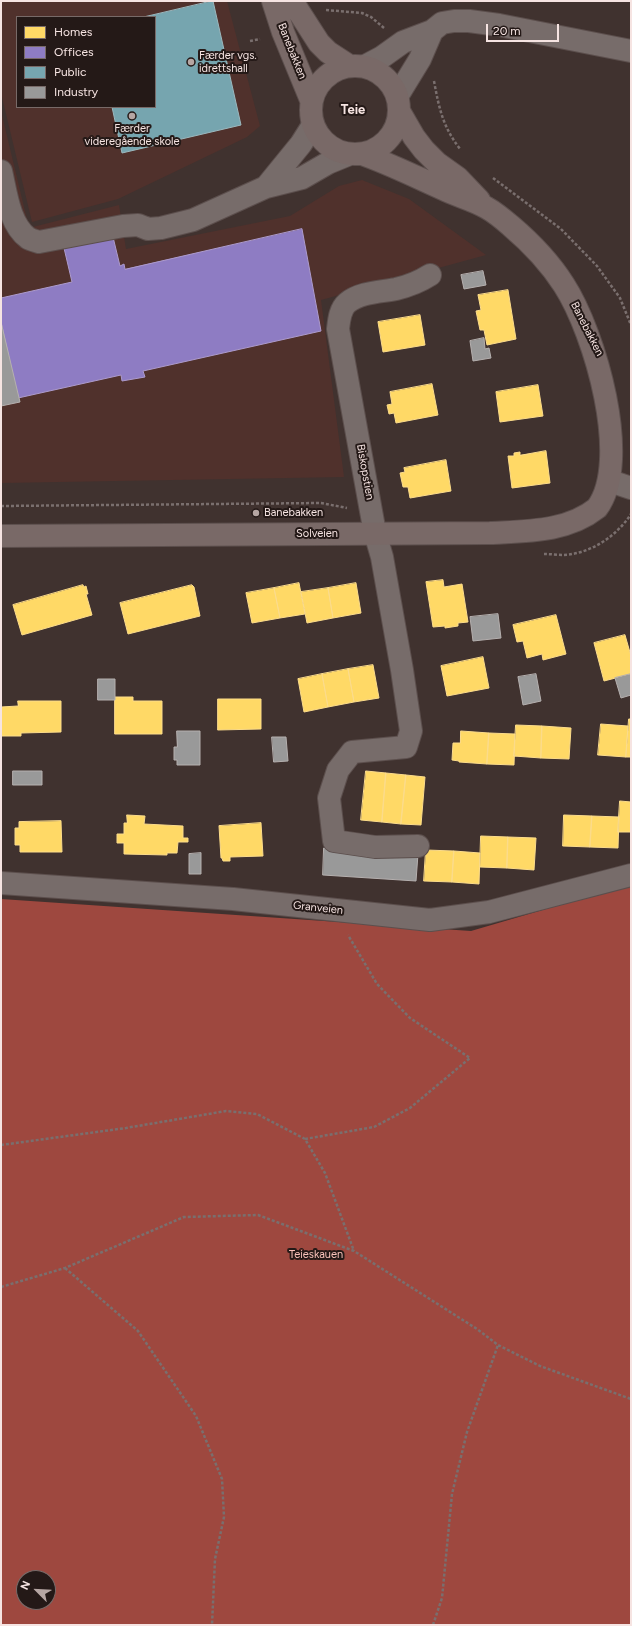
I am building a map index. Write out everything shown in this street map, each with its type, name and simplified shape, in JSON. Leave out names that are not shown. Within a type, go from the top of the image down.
[{"type":"main road","name":"Banebakken","points":[[273,1],[283,32],[312,100]]},
{"type":"main road","name":"Banebakken","points":[[292,1],[319,43],[328,52],[356,66],[378,71],[386,78],[414,137],[424,150],[436,163],[458,178],[486,207],[512,227],[535,249],[551,267],[563,284],[582,315],[599,349],[611,386],[619,419],[621,444],[619,471],[623,486]]},
{"type":"main road","name":"Banebakken","points":[[356,66],[332,71],[323,78],[312,100],[310,109],[313,125],[320,138],[336,150],[383,161],[449,192],[486,207]]},
{"type":"main road","points":[[356,154],[382,146],[388,140],[397,125],[398,103]]},
{"type":"main road","name":"Solveien","points":[[1,536],[490,533],[552,528],[567,525],[586,517],[599,507],[610,495],[623,486]]},
{"type":"street","name":"Banebakken","points":[[356,66],[382,57],[403,42],[432,31],[442,23],[469,21],[527,30],[631,51]]},
{"type":"street","points":[[398,103],[432,31]]},
{"type":"street","points":[[266,187],[301,144],[313,125]]},
{"type":"street","points":[[1,171],[12,213],[18,228],[28,238],[39,242],[123,226],[138,226],[148,229],[161,228],[193,220],[266,187],[302,178],[328,163],[356,154]]},
{"type":"street","name":"Biskopstien","points":[[418,846],[375,847],[334,841],[329,798],[338,770],[352,752],[406,747],[410,731],[402,670],[382,557],[375,533],[338,329],[340,315],[347,303],[360,296],[418,283],[430,275]]},
{"type":"street","name":"Granveien","points":[[1,883],[233,899],[416,919],[443,919],[489,912],[631,875]]},
{"type":"path","points":[[320,9],[362,13],[371,17],[388,31]]},
{"type":"path","points":[[433,78],[445,126],[452,139],[466,155]]},
{"type":"path","points":[[490,176],[561,229],[597,266],[620,298],[631,325]]},
{"type":"path","points":[[1,506],[321,503],[348,508]]},
{"type":"path","points":[[305,1139],[374,1127],[410,1108],[470,1058],[410,1018],[377,984],[348,936],[350,912]]},
{"type":"path","points":[[1,1146],[126,1128],[226,1111],[257,1114],[305,1139],[326,1173],[354,1251]]},
{"type":"path","points":[[1,1286],[65,1268],[184,1217],[258,1215],[354,1251],[477,1329],[498,1345],[540,1366],[631,1399]]},
{"type":"path","points":[[65,1268],[138,1331],[196,1416],[222,1479],[224,1517],[215,1559],[212,1625]]},
{"type":"path","points":[[433,1625],[442,1598],[454,1487],[467,1432],[498,1345]]},
{"type":"shaded area","name":"Færder videregående skole","points":[[1,1],[227,1],[260,126],[247,137],[118,199],[32,222],[1,93]]},
{"type":"shaded area","points":[[1,111],[29,228],[119,205],[126,249],[290,216],[339,186],[362,180],[409,199],[486,255],[321,300],[344,477],[1,483]]},
{"type":"green space","name":"Teieskauen","points":[[631,884],[631,1625],[1,1625],[1,899],[471,931]]},
{"type":"building: Homes","points":[[508,290],[516,339],[487,345],[484,330],[480,330],[476,311],[481,310],[478,295]]},
{"type":"building: Homes","points":[[420,315],[425,345],[383,352],[378,322]]},
{"type":"building: Homes","points":[[432,384],[438,415],[396,423],[394,413],[389,414],[387,405],[392,404],[390,392]]},
{"type":"building: Homes","points":[[538,385],[543,416],[500,422],[496,392]]},
{"type":"building: Homes","points":[[546,451],[550,483],[512,488],[508,456],[514,456],[514,453],[520,452],[520,455]]},
{"type":"building: Homes","points":[[446,460],[451,491],[410,498],[408,487],[403,487],[400,473],[405,472],[404,468]]},
{"type":"building: Homes","points":[[443,580],[444,587],[462,584],[468,622],[458,623],[458,626],[445,628],[445,626],[433,627],[426,582]]},
{"type":"building: Homes","points":[[299,583],[305,614],[280,618],[274,588]]},
{"type":"building: Homes","points":[[356,583],[361,613],[333,618],[328,588]]},
{"type":"building: Homes","points":[[83,585],[84,587],[86,586],[88,594],[86,594],[92,615],[22,635],[13,605]]},
{"type":"building: Homes","points":[[192,585],[194,587],[200,616],[128,634],[120,603]]},
{"type":"building: Homes","points":[[274,588],[280,618],[252,623],[246,593]]},
{"type":"building: Homes","points":[[328,588],[333,618],[307,623],[301,592]]},
{"type":"building: Homes","points":[[556,615],[566,654],[543,660],[542,654],[527,658],[523,641],[517,642],[513,625]]},
{"type":"building: Homes","points":[[625,635],[631,656],[631,674],[604,681],[594,643]]},
{"type":"building: Homes","points":[[483,657],[489,688],[447,696],[441,666]]},
{"type":"building: Homes","points":[[373,665],[379,698],[354,702],[348,669]]},
{"type":"building: Homes","points":[[348,669],[354,702],[328,707],[322,674]]},
{"type":"building: Homes","points":[[322,674],[328,707],[304,712],[298,679]]},
{"type":"building: Homes","points":[[115,697],[133,697],[133,701],[162,701],[162,734],[115,734]]},
{"type":"building: Homes","points":[[218,699],[261,699],[261,729],[218,730]]},
{"type":"building: Homes","points":[[18,701],[61,701],[61,732],[21,733],[21,736],[1,736],[1,707],[18,706]]},
{"type":"building: Homes","points":[[629,719],[631,719],[631,757],[626,757]]},
{"type":"building: Homes","points":[[601,724],[628,726],[626,757],[598,755]]},
{"type":"building: Homes","points":[[516,725],[542,726],[541,758],[514,756]]},
{"type":"building: Homes","points":[[542,726],[571,728],[569,759],[541,758]]},
{"type":"building: Homes","points":[[461,731],[489,733],[487,764],[452,760],[453,743],[460,743]]},
{"type":"building: Homes","points":[[489,733],[515,734],[514,765],[487,764]]},
{"type":"building: Homes","points":[[366,771],[386,773],[382,822],[361,820]]},
{"type":"building: Homes","points":[[386,773],[406,775],[401,824],[382,822]]},
{"type":"building: Homes","points":[[406,775],[425,777],[421,825],[401,824]]},
{"type":"building: Homes","points":[[620,801],[631,802],[631,832],[618,832]]},
{"type":"building: Homes","points":[[127,815],[145,816],[144,824],[183,826],[183,838],[188,838],[188,842],[178,842],[177,853],[167,853],[167,855],[124,854],[124,843],[117,843],[117,834],[124,834],[124,823],[127,823]]},
{"type":"building: Homes","points":[[564,815],[592,816],[590,847],[563,846]]},
{"type":"building: Homes","points":[[592,816],[619,817],[618,848],[590,847]]},
{"type":"building: Homes","points":[[61,821],[62,852],[20,852],[20,845],[15,845],[15,828],[19,828],[19,822]]},
{"type":"building: Homes","points":[[261,823],[263,856],[230,857],[230,861],[223,861],[221,858],[219,826]]},
{"type":"building: Homes","points":[[481,836],[508,837],[507,868],[480,867]]},
{"type":"building: Homes","points":[[508,837],[536,838],[534,870],[507,868]]},
{"type":"building: Homes","points":[[426,850],[454,851],[452,882],[424,881]]},
{"type":"building: Homes","points":[[454,851],[480,853],[479,884],[452,882]]},
{"type":"building: Offices","points":[[302,229],[321,331],[143,371],[145,377],[122,381],[121,375],[18,398],[1,322],[1,298],[72,282],[64,248],[113,237],[120,266],[124,264],[125,269]]},
{"type":"building: Public","name":"Færder vgs. idrettshall","points":[[213,1],[241,125],[122,153],[112,108],[156,108],[156,16],[148,16]]},
{"type":"building: Industry","points":[[483,271],[486,285],[464,289],[461,275]]},
{"type":"building: Industry","points":[[1,322],[20,402],[1,406]]},
{"type":"building: Industry","points":[[484,338],[485,349],[489,348],[491,358],[473,361],[470,341]]},
{"type":"building: Industry","points":[[498,614],[501,638],[473,641],[470,617]]},
{"type":"building: Industry","points":[[536,674],[541,701],[523,705],[518,677]]},
{"type":"building: Industry","points":[[631,674],[631,695],[621,698],[615,678]]},
{"type":"building: Industry","points":[[98,679],[115,679],[115,700],[98,700]]},
{"type":"building: Industry","points":[[177,731],[200,731],[200,765],[177,765],[177,760],[174,760],[174,747],[177,747]]},
{"type":"building: Industry","points":[[272,737],[286,737],[288,761],[274,762]]},
{"type":"building: Industry","points":[[13,771],[42,771],[42,785],[13,785]]},
{"type":"building: Industry","points":[[324,848],[418,854],[416,881],[323,875]]},
{"type":"building: Industry","points":[[201,853],[201,874],[189,874],[189,854]]},
{"type":"place","name":"Færder vgs. idrettshall","points":[[191,62]]},
{"type":"place","name":"Færder videregående skole","points":[[132,116]]},
{"type":"place","name":"Banebakken","points":[[256,513]]},
{"type":"district","name":"Teie","points":[[353,110]]}]
